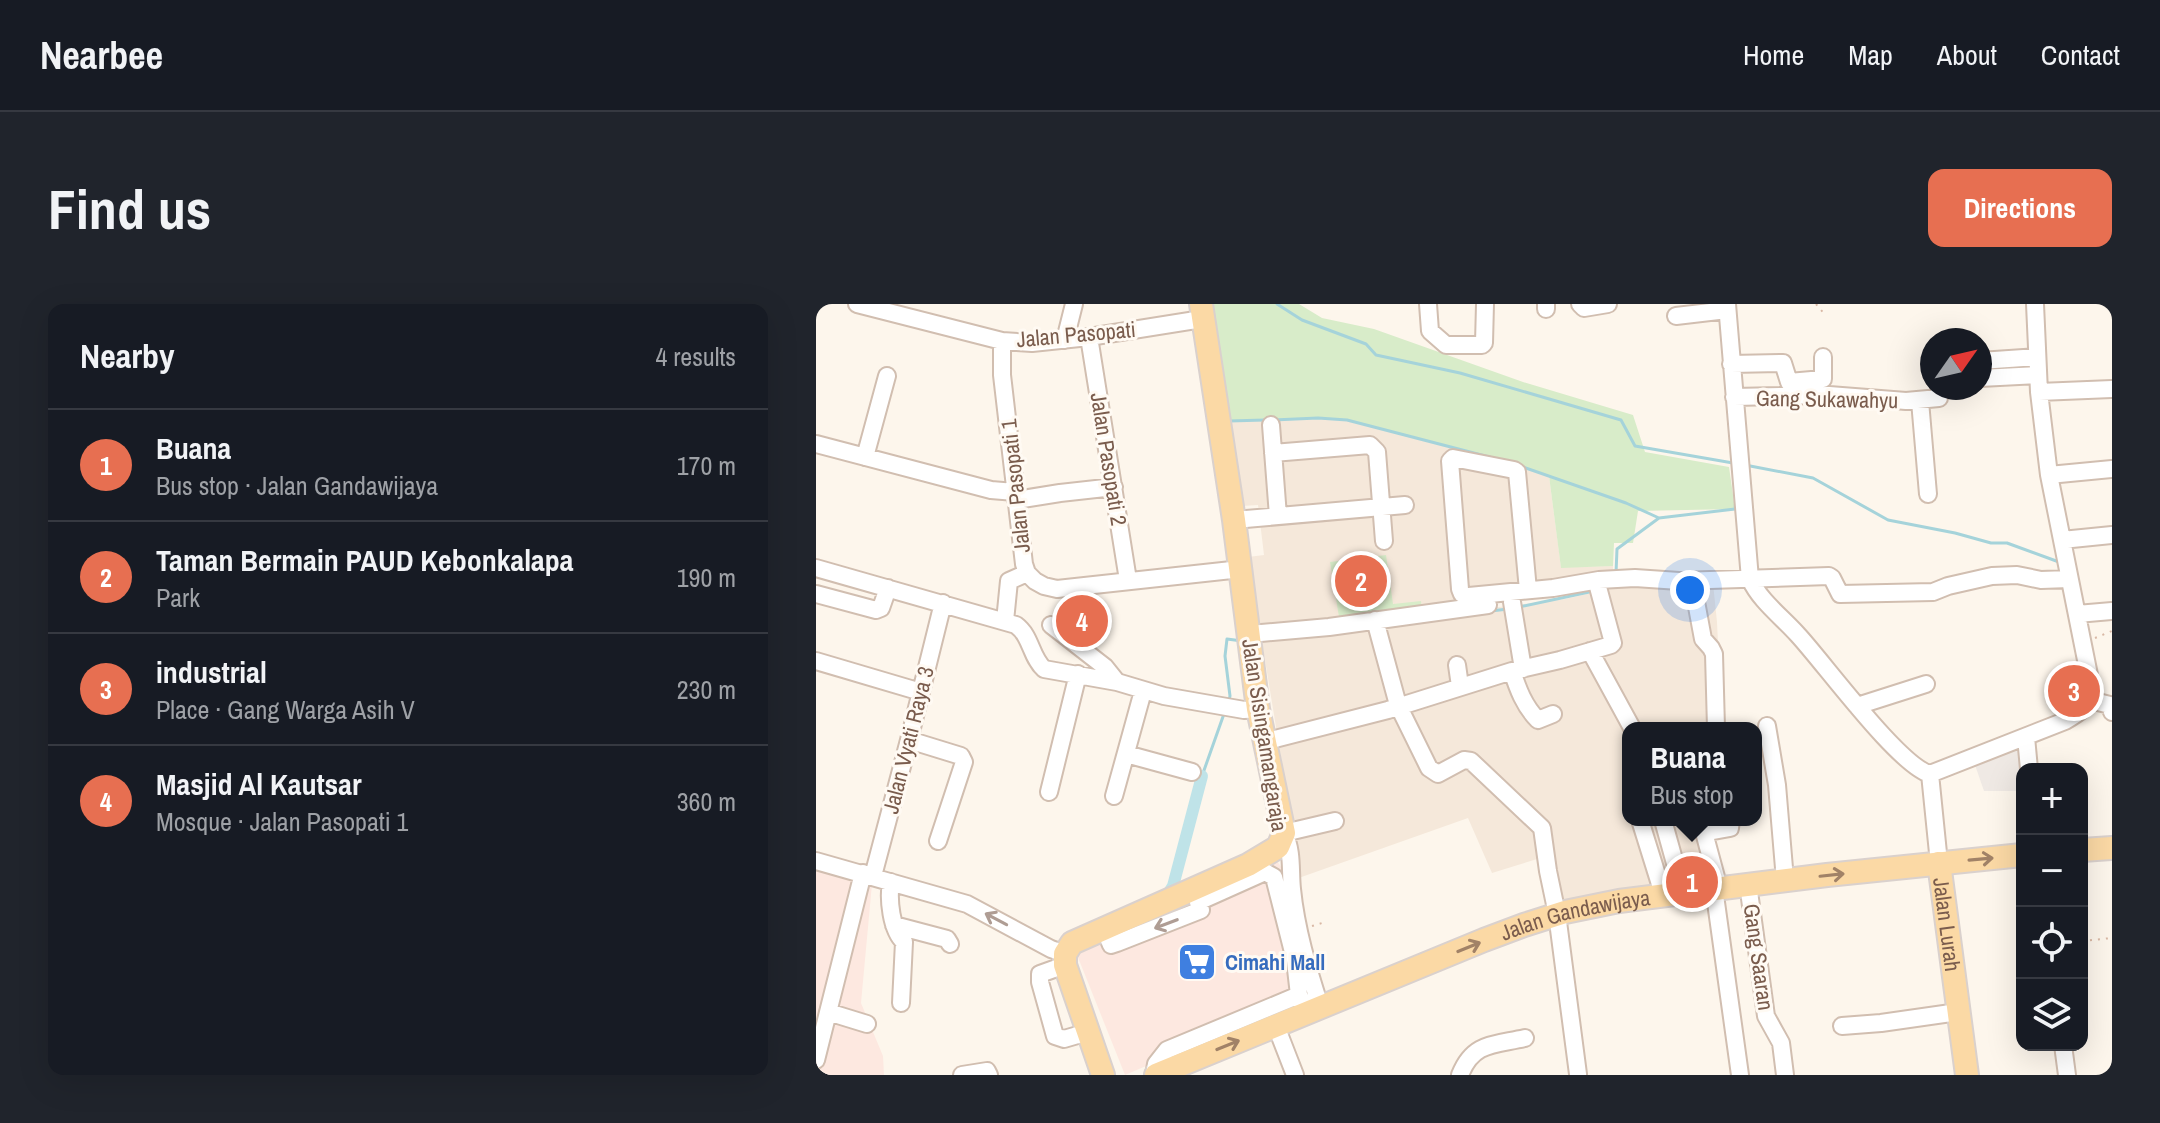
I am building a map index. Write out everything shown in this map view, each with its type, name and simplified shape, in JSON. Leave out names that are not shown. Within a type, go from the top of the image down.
[{"type":"main road","name":"Jalan Sisingamangaraja","points":[[1065,960],[1072,943],[1104,928],[1196,895],[1273,851],[1282,841],[1284,833],[1263,742],[1251,710],[1251,641],[1202,312]]},
{"type":"main road","points":[[2088,850],[2112,848]]},
{"type":"main road","name":"Jalan Gandawijaya","points":[[1155,1075],[1276,1026],[1309,1004],[1557,914],[1673,893],[2016,856]]},
{"type":"main road","name":"Jalan Lurah","points":[[1939,863],[1963,1074]]},
{"type":"main road","points":[[1065,960],[1103,1075]]},
{"type":"street","name":"Jalan Pasopati","points":[[857,304],[1002,341],[1032,343],[1089,337],[1202,312]]},
{"type":"street","points":[[1065,340],[1074,304]]},
{"type":"street","points":[[1428,304],[1430,331],[1446,345],[1484,343],[1485,304]]},
{"type":"street","points":[[1580,304],[1584,308],[1608,304]]},
{"type":"street","points":[[2035,304],[2039,383],[2049,475],[2092,690],[2101,695],[2112,712]]},
{"type":"street","points":[[1676,316],[1727,307],[1750,579],[1762,597],[1895,748],[1922,772],[1930,774],[2065,721],[2101,695]]},
{"type":"street","name":"Jalan Pasopati 2","points":[[1089,337],[1128,580]]},
{"type":"street","name":"Jalan Pasopati 1","points":[[1002,341],[1002,375],[1024,564],[1035,581],[1057,589],[1241,569]]},
{"type":"street","points":[[1731,364],[1783,363],[1789,382],[1822,379],[1823,357]]},
{"type":"street","points":[[1992,360],[2037,357]]},
{"type":"street","points":[[865,457],[887,376]]},
{"type":"street","points":[[1992,379],[2112,389]]},
{"type":"street","name":"Gang Sukawahyu","points":[[1734,397],[1829,395],[1920,401]]},
{"type":"street","points":[[1920,401],[1928,494]]},
{"type":"street","points":[[1271,425],[1278,516]]},
{"type":"street","points":[[816,444],[1015,496],[1114,487]]},
{"type":"street","points":[[1273,453],[1370,445],[1377,452],[1384,541]]},
{"type":"street","points":[[1528,590],[1517,472],[1453,458],[1450,461],[1460,589],[1462,594],[1469,596],[1553,588],[1599,580],[1627,579],[1829,576],[1840,594],[1933,592],[1992,576],[2069,579]]},
{"type":"street","points":[[2049,475],[2112,469]]},
{"type":"street","points":[[1234,520],[1405,505]]},
{"type":"street","points":[[2062,540],[2112,535]]},
{"type":"street","points":[[816,568],[1022,628],[1036,660],[1044,669],[1117,682],[1143,691],[1220,707],[1251,710]]},
{"type":"street","points":[[1005,621],[1009,581],[1027,573]]},
{"type":"street","points":[[1251,641],[1375,620],[1556,597],[1627,579]]},
{"type":"street","points":[[1692,580],[1703,639],[1714,654],[1716,722]]},
{"type":"street","points":[[1263,742],[1613,643],[1598,587]]},
{"type":"street","points":[[816,594],[876,610],[881,608],[888,588]]},
{"type":"street","points":[[1512,602],[1519,693],[1538,720],[1553,714]]},
{"type":"street","name":"Jalan Vyati Raya 3","points":[[816,1060],[909,740],[943,603]]},
{"type":"street","points":[[2077,614],[2112,611]]},
{"type":"street","points":[[1375,620],[1398,705],[1429,768],[1438,774],[1464,760],[1471,761],[1542,827],[1578,1074]]},
{"type":"street","points":[[1051,625],[1105,667],[1117,682]]},
{"type":"street","points":[[1590,651],[1629,722]]},
{"type":"street","points":[[816,661],[921,692]]},
{"type":"street","points":[[1457,665],[1460,686]]},
{"type":"street","points":[[1049,792],[1078,674]]},
{"type":"street","points":[[1857,706],[1926,684]]},
{"type":"street","points":[[1114,796],[1143,691]]},
{"type":"street","points":[[1767,726],[1777,785],[1785,880]]},
{"type":"street","points":[[2026,737],[2028,763]]},
{"type":"street","points":[[909,740],[961,756],[964,762],[938,841]]},
{"type":"street","points":[[1126,754],[1192,772]]},
{"type":"street","name":"Jalan Lurah","points":[[1930,774],[1939,863]]},
{"type":"street","points":[[1309,1004],[1292,889],[1291,855],[1284,833],[1335,821]]},
{"type":"street","points":[[1643,826],[1673,893]]},
{"type":"street","points":[[1664,826],[1673,893]]},
{"type":"street","points":[[1730,826],[1708,832],[1705,836],[1717,888],[1740,1075]]},
{"type":"street","points":[[816,861],[967,904],[1051,949],[1065,960],[1040,974],[1055,1036],[1064,1039],[1088,1032]]},
{"type":"street","points":[[1196,895],[1265,872],[1274,877],[1309,1004]]},
{"type":"street","points":[[891,882],[889,890],[894,925],[897,935],[904,942],[901,1003]]},
{"type":"street","name":"Gang Saaran","points":[[1748,884],[1766,1016],[1781,1043],[1785,1075]]},
{"type":"street","points":[[894,925],[947,939],[950,944]]},
{"type":"street","points":[[1155,1075],[1156,1064],[1167,1050],[1309,1004]]},
{"type":"street","points":[[828,1012],[867,1024]]},
{"type":"street","points":[[1842,1026],[1958,1012]]},
{"type":"street","points":[[1276,1026],[1295,1075]]},
{"type":"street","points":[[1460,1075],[1465,1063],[1477,1050],[1525,1038]]},
{"type":"street","points":[[2064,1051],[2067,1075]]},
{"type":"street","points":[[962,1075],[981,1071],[987,1071],[989,1075]]},
{"type":"path","points":[[1816,304],[1826,316]]},
{"type":"path","points":[[2083,643],[2112,631]]},
{"type":"path","points":[[2088,940],[2112,938]]},
{"type":"shaded area","points":[[1347,420],[1486,456],[1549,476],[1561,567],[1613,566],[1613,583],[1422,611],[1423,616],[1565,599],[1636,583],[1713,583],[1722,722],[1622,722],[1622,826],[1719,826],[1709,833],[1714,888],[1565,911],[1547,856],[1492,873],[1468,818],[1293,880],[1294,836],[1248,557],[1264,555],[1258,505],[1242,506],[1228,421]]},
{"type":"shaded area","points":[[2016,748],[2024,752],[2023,763],[2016,763],[2016,791],[1984,791],[1975,765]]},
{"type":"shaded area","points":[[1274,857],[1285,872],[1317,993],[1125,1075],[1075,950]]},
{"type":"shaded area","points":[[816,870],[872,884],[861,1003],[883,1056],[884,1075],[816,1075]]},
{"type":"green space","points":[[1211,304],[1299,304],[1322,318],[1374,329],[1523,382],[1633,415],[1645,452],[1729,467],[1735,509],[1638,511],[1633,543],[1614,543],[1613,566],[1561,568],[1549,476],[1486,456],[1347,420],[1228,421]]},
{"type":"green space","points":[[1386,555],[1393,604],[1421,601],[1422,611],[1340,623],[1330,562]]},
{"type":"waterway","points":[[1277,304],[1302,320],[1366,344],[1376,355],[1460,373],[1621,420],[1635,446],[1733,463]]},
{"type":"waterway","points":[[1229,421],[1265,420]]},
{"type":"waterway","points":[[1273,420],[1347,420],[1493,458]]},
{"type":"waterway","points":[[1745,465],[1813,478],[1888,520],[1991,543],[2007,543],[2059,562]]},
{"type":"waterway","points":[[1523,467],[1626,503],[1659,518],[1735,509],[1736,499]]},
{"type":"waterway","points":[[1616,573],[1617,549],[1659,518]]},
{"type":"waterway","points":[[1519,607],[1594,591]]},
{"type":"waterway","points":[[1491,611],[1508,609]]},
{"type":"waterway","points":[[1229,700],[1225,656],[1227,639],[1242,641]]},
{"type":"waterway","points":[[1202,776],[1225,711]]},
{"type":"waterway","points":[[1163,896],[1173,886],[1202,776]]},
{"type":"place","name":"Taman Bermain PAUD Kebonkalapa","points":[[1361,581]]},
{"type":"place","name":"Masjid Al Kautsar","points":[[1082,621]]},
{"type":"place","name":"industrial","points":[[2074,691]]},
{"type":"place","name":"Buana","points":[[1692,882]]},
{"type":"place","name":"Cimahi Mall","points":[[1197,962]]}]
